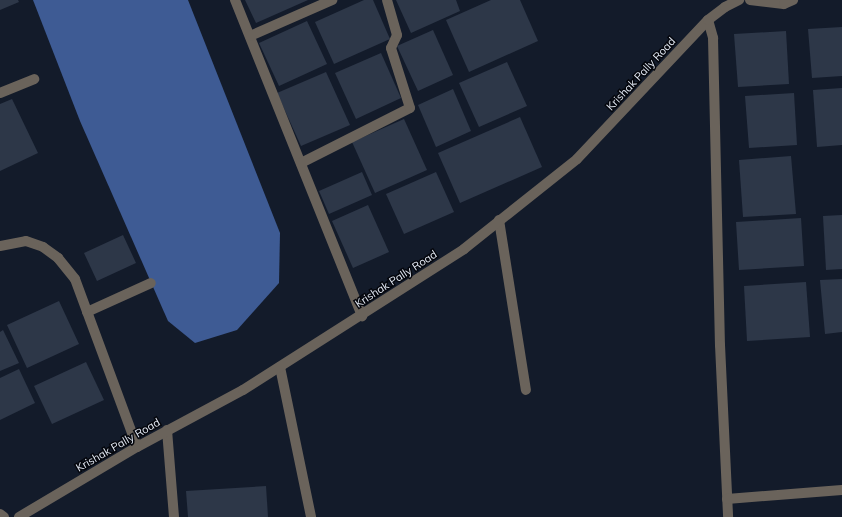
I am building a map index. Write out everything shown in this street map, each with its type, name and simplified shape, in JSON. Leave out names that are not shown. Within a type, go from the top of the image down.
[{"type":"street","points":[[235,0],[362,316]]},
{"type":"street","points":[[250,36],[332,0]]},
{"type":"street","points":[[301,163],[410,108],[391,48],[397,35],[387,0]]},
{"type":"street","name":"Krishak Pally Road","points":[[19,517],[137,447],[280,367],[362,316],[464,249],[498,220],[577,159],[708,20],[725,7],[739,0]]},
{"type":"street","points":[[750,0],[784,4],[793,0]]},
{"type":"street","points":[[708,20],[713,38],[720,345],[728,517]]},
{"type":"street","points":[[0,93],[34,79]]},
{"type":"street","points":[[498,220],[526,390]]},
{"type":"street","points":[[0,246],[26,241],[43,247],[53,254],[75,279],[137,447]]},
{"type":"street","points":[[87,312],[151,284]]},
{"type":"street","points":[[280,367],[311,517]]},
{"type":"street","points":[[167,430],[174,517]]},
{"type":"street","points":[[727,499],[842,490]]},
{"type":"street","points":[[0,514],[4,517]]},
{"type":"water","points":[[33,0],[188,0],[280,233],[279,283],[237,330],[195,343],[168,321],[80,121]]},
{"type":"building","points":[[0,0],[18,0],[19,2],[0,10]]},
{"type":"building","points":[[245,0],[308,0],[256,23]]},
{"type":"building","points":[[364,0],[373,0],[390,39],[334,64],[315,22]]},
{"type":"building","points":[[396,0],[456,0],[460,11],[411,33]]},
{"type":"building","points":[[491,0],[520,0],[538,41],[469,72],[446,20]]},
{"type":"building","points":[[307,21],[327,64],[279,86],[259,43]]},
{"type":"building","points":[[842,27],[842,76],[812,78],[808,29]]},
{"type":"building","points":[[433,30],[453,75],[418,91],[397,46]]},
{"type":"building","points":[[786,31],[789,84],[738,87],[734,34]]},
{"type":"building","points":[[381,53],[401,98],[356,119],[335,73]]},
{"type":"building","points":[[507,62],[527,106],[479,127],[459,83]]},
{"type":"building","points":[[326,72],[350,125],[301,146],[277,93]]},
{"type":"building","points":[[842,88],[842,145],[817,147],[813,90]]},
{"type":"building","points":[[453,89],[471,131],[436,147],[418,105]]},
{"type":"building","points":[[794,93],[797,145],[749,148],[745,96]]},
{"type":"building","points":[[12,99],[38,153],[0,171],[0,104]]},
{"type":"building","points":[[520,117],[542,167],[460,203],[438,153]]},
{"type":"building","points":[[404,119],[427,170],[375,193],[352,142]]},
{"type":"building","points":[[791,156],[796,214],[743,217],[739,160]]},
{"type":"building","points":[[362,172],[372,195],[329,214],[319,191]]},
{"type":"building","points":[[436,172],[454,212],[404,234],[386,194]]},
{"type":"building","points":[[368,205],[389,252],[353,268],[332,221]]},
{"type":"building","points":[[842,215],[842,269],[826,270],[823,216]]},
{"type":"building","points":[[801,218],[804,266],[739,270],[736,222]]},
{"type":"building","points":[[123,235],[136,263],[97,281],[84,253]]},
{"type":"building","points":[[842,279],[842,332],[825,334],[820,280]]},
{"type":"building","points":[[806,282],[810,337],[747,341],[744,286]]},
{"type":"building","points":[[59,301],[79,344],[27,368],[7,325]]},
{"type":"building","points":[[3,330],[19,363],[0,371],[0,332]]},
{"type":"building","points":[[86,362],[104,400],[52,424],[34,386]]},
{"type":"building","points":[[19,369],[35,403],[0,420],[0,378]]},
{"type":"building","points":[[266,486],[268,517],[188,517],[186,491]]}]
